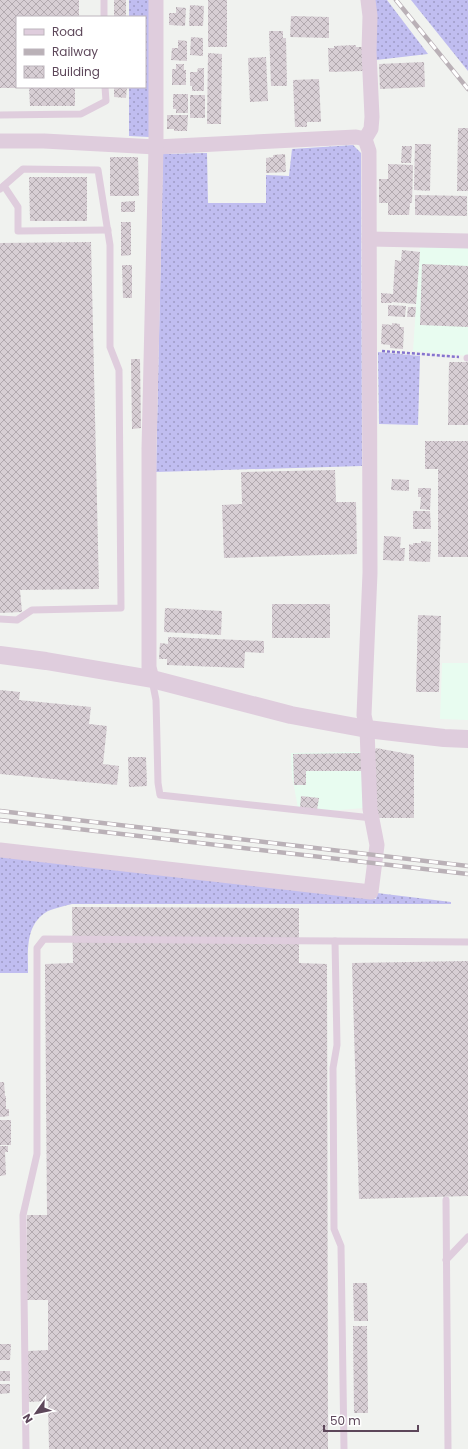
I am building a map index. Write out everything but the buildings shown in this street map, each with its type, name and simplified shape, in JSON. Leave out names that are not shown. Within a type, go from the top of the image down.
[{"type":"street","points":[[152,679],[149,666],[149,449],[156,147],[156,0]]},
{"type":"street","points":[[0,850],[371,892],[377,845],[372,818],[367,729],[364,714],[370,573],[369,151],[365,139],[371,128],[372,117],[368,51],[370,16],[368,0]]},
{"type":"street","points":[[0,141],[44,141],[156,147],[356,137],[365,139]]},
{"type":"street","points":[[369,239],[468,241]]},
{"type":"street","points":[[0,656],[46,661],[152,679],[291,715],[367,729],[444,738],[468,739]]},
{"type":"lane","points":[[104,0],[104,16]]},
{"type":"lane","points":[[0,115],[81,114],[106,101],[105,88]]},
{"type":"lane","points":[[0,620],[16,620],[32,610],[121,608],[119,370],[110,347],[110,245],[108,230],[98,170],[23,169],[2,188],[18,207],[18,231],[108,230]]},
{"type":"lane","points":[[152,679],[156,700],[158,783],[160,795],[372,818]]},
{"type":"lane","points":[[26,1449],[23,1215],[37,1154],[37,948],[44,939],[468,942]]},
{"type":"lane","points":[[335,941],[337,1045],[334,1068],[334,1229],[341,1246],[344,1449]]},
{"type":"lane","points":[[446,1200],[448,1449]]},
{"type":"lane","points":[[446,1260],[468,1237]]},
{"type":"path","points":[[370,350],[468,358]]},
{"type":"shaded area","points":[[129,0],[150,0],[149,137],[129,136],[129,88],[146,88],[146,16],[129,16]]},
{"type":"shaded area","points":[[375,0],[387,0],[428,54],[376,60]]},
{"type":"shaded area","points":[[411,0],[468,0],[468,71]]},
{"type":"shaded area","points":[[353,145],[361,153],[362,466],[156,472],[163,154],[207,153],[208,203],[266,203],[266,175],[289,176],[292,149]]},
{"type":"shaded area","points":[[420,246],[468,247],[468,356],[413,351]]},
{"type":"shaded area","points":[[378,352],[420,356],[418,425],[379,424]]},
{"type":"shaded area","points":[[442,663],[468,663],[468,720],[440,719]]},
{"type":"shaded area","points":[[362,752],[364,808],[328,811],[298,808],[292,776],[291,753]]},
{"type":"shaded area","points":[[0,855],[376,899],[377,893],[451,902],[451,904],[72,904],[48,911],[35,923],[29,938],[28,973],[0,973]]},
{"type":"railway","points":[[396,0],[468,89]]},
{"type":"railway","points":[[0,811],[468,866]]},
{"type":"railway","points":[[0,820],[468,874]]}]
